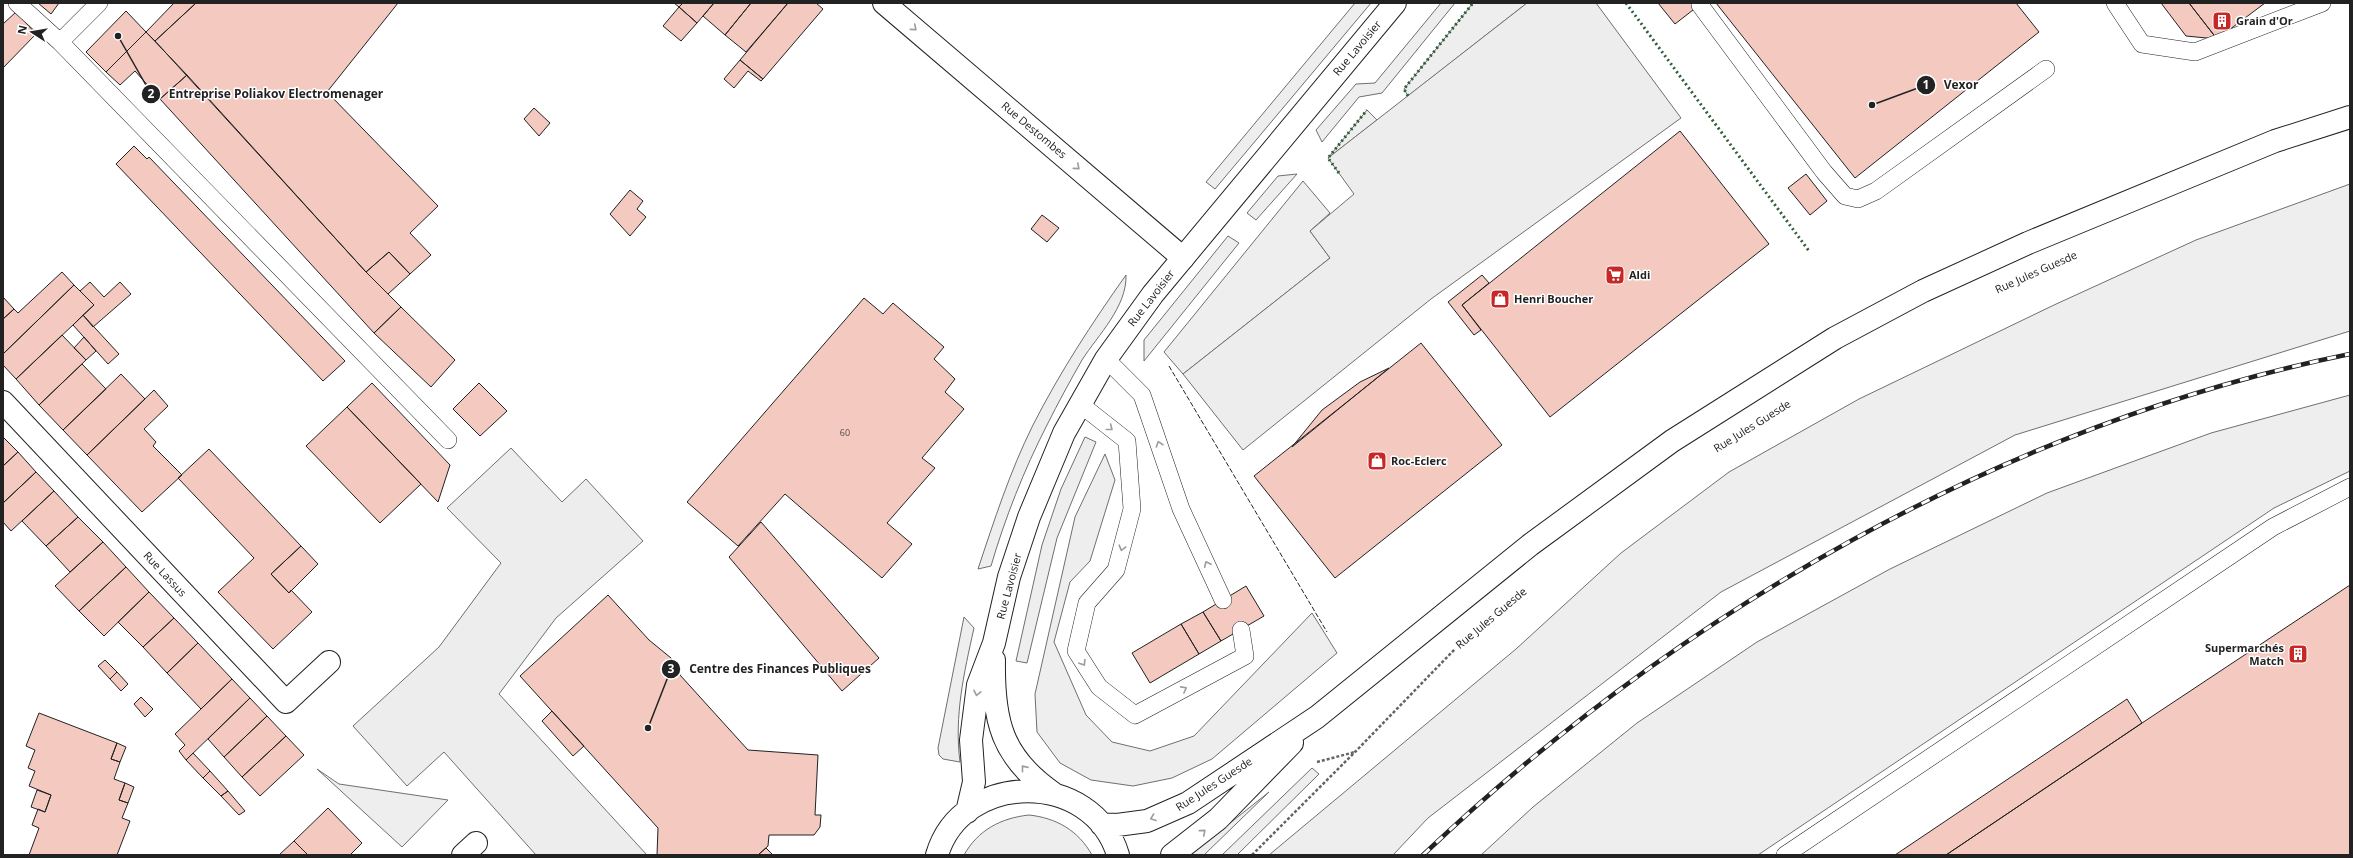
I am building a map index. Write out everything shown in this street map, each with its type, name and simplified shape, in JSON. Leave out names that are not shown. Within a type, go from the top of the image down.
[{"type":"street","name":"Rue Destombes","points":[[884,3],[1183,258]]},
{"type":"street","name":"Rue Lavoisier","points":[[966,812],[974,782],[971,740],[978,685],[994,643],[1009,576],[1029,518],[1052,458],[1080,404],[1106,359],[1136,316],[1395,3]]},
{"type":"street","name":"Rue Jules Guesde","points":[[1101,824],[1132,824],[1169,812],[1188,803],[1316,717],[1587,502],[1711,415],[1835,338],[1923,291],[2042,237],[2268,144],[2350,116]]},
{"type":"street","name":"Rue Lassus","points":[[3,402],[286,702],[329,662]]},
{"type":"street","name":"Rue Lavoisier","points":[[994,643],[993,692],[999,725],[1015,757],[1024,769],[1033,779],[1053,793]]},
{"type":"street","name":"Rue Jules Guesde","points":[[1172,855],[1241,797],[1316,717]]},
{"type":"street","points":[[937,855],[945,837],[966,812],[979,803],[1007,792],[1022,790],[1053,793],[1079,805],[1101,824],[1110,837],[1118,855]]},
{"type":"lane","points":[[17,3],[60,42],[448,440]]},
{"type":"lane","points":[[60,42],[99,3]]},
{"type":"lane","points":[[2114,3],[2142,44],[2195,52],[2322,3]]},
{"type":"lane","points":[[1700,5],[1824,172],[1845,196],[1858,199],[1876,191],[2046,69]]},
{"type":"lane","points":[[1106,359],[1142,395],[1181,509],[1223,600]]},
{"type":"lane","points":[[1080,404],[1127,441],[1132,509],[1116,570],[1087,603],[1076,651],[1099,687],[1135,715],[1245,656],[1241,630]]},
{"type":"lane","points":[[1785,855],[2273,527],[2350,488]]},
{"type":"path","name":"Rue Jules Guesde","points":[[1252,855],[1461,644]]},
{"type":"shaded area","points":[[1355,3],[1371,3],[1215,189],[1206,182]]},
{"type":"shaded area","points":[[1441,3],[1455,3],[1382,93],[1359,97],[1322,142],[1316,130],[1356,84],[1375,83]]},
{"type":"shaded area","points":[[1473,3],[1527,3],[1408,96],[1404,89]]},
{"type":"shaded area","points":[[1527,3],[1596,3],[1681,118],[1431,299],[1243,450],[1183,374],[1330,258],[1310,231],[1354,194],[1328,158]]},
{"type":"shaded area","points":[[1367,110],[1377,120],[1328,158]]},
{"type":"shaded area","points":[[1297,174],[1256,220],[1247,213],[1278,176]]},
{"type":"shaded area","points":[[1303,181],[1330,213],[1310,231],[1330,258],[1183,374],[1164,352]]},
{"type":"shaded area","points":[[2350,184],[2350,331],[2015,435],[1721,592],[1428,818],[1393,855],[1269,855],[1516,649],[1621,553],[1729,472],[1859,399],[2054,305],[2196,240]]},
{"type":"shaded area","points":[[1228,236],[1239,243],[1144,361],[1144,340]]},
{"type":"shaded area","points":[[1126,275],[1125,287],[1117,309],[1082,360],[1055,409],[1031,459],[1009,512],[991,566],[978,569],[996,514],[1033,425],[1077,348]]},
{"type":"shaded area","points":[[2350,395],[2350,471],[2274,508],[1758,855],[1481,855],[1533,807],[1637,723],[1757,642],[1890,569],[2047,493],[2211,433]]},
{"type":"shaded area","points":[[1085,437],[1096,442],[1057,538],[1027,663],[1016,661],[1042,545],[1061,489]]},
{"type":"shaded area","points":[[511,448],[562,502],[586,479],[643,541],[556,618],[499,694],[647,855],[536,855],[444,752],[407,786],[353,726],[439,647],[501,563],[447,508]]},
{"type":"shaded area","points":[[1105,454],[1115,480],[1090,561],[1070,582],[1054,642],[1086,715],[1112,742],[1150,751],[1194,736],[1312,613],[1337,653],[1212,759],[1172,778],[1133,786],[1091,780],[1060,763],[1037,732],[1035,694],[1075,517]]},
{"type":"shaded area","points":[[964,617],[974,628],[959,711],[958,745],[960,762],[943,759],[939,755],[938,748]]},
{"type":"shaded area","points":[[1312,768],[1319,774],[1237,855],[1222,855]]},
{"type":"shaded area","points":[[317,769],[339,784],[448,800],[402,847]]},
{"type":"shaded area","points":[[1269,792],[1204,855],[1190,855]]},
{"type":"shaded area","points":[[1029,815],[1057,822],[1073,832],[1092,855],[964,855],[976,839],[991,827],[1009,819]]},
{"type":"building","points":[[38,3],[59,3],[51,14]]},
{"type":"building","points":[[174,3],[196,3],[155,41],[146,32]]},
{"type":"building","points":[[196,3],[398,3],[327,92],[438,206],[410,233],[431,255],[410,274],[389,252],[366,272],[155,41]]},
{"type":"building","points":[[674,3],[683,3],[679,7]]},
{"type":"building","points":[[683,3],[714,3],[697,23],[679,7]]},
{"type":"building","points":[[714,3],[751,3],[725,35],[703,16]]},
{"type":"building","points":[[751,3],[788,3],[746,52],[725,35]]},
{"type":"building","points":[[788,3],[816,3],[823,9],[763,79],[740,60]]},
{"type":"building","points":[[1658,3],[1702,3],[1675,24]]},
{"type":"building","points":[[1716,3],[2016,3],[2039,32],[1855,178]]},
{"type":"building","points":[[2161,3],[2189,3],[2217,39],[2186,36]]},
{"type":"building","name":"Grain d'Or","points":[[2189,3],[2265,3],[2217,39]]},
{"type":"building","points":[[679,7],[697,23],[681,41],[663,26]]},
{"type":"building","points":[[126,11],[146,32],[106,72],[86,52]]},
{"type":"building","points":[[16,12],[36,34],[3,68],[3,24]]},
{"type":"building","points":[[146,32],[187,75],[160,99],[135,71],[120,85],[106,72]]},
{"type":"building","points":[[740,60],[763,79],[761,81],[748,71],[734,88],[724,79]]},
{"type":"building","points":[[187,75],[366,272],[401,307],[374,333],[160,99]]},
{"type":"building","points":[[534,108],[550,123],[539,136],[524,119]]},
{"type":"building","name":"Aldi","points":[[1680,131],[1769,244],[1550,417],[1462,305]]},
{"type":"building","points":[[134,146],[147,159],[149,157],[345,361],[323,381],[116,164]]},
{"type":"building","points":[[1806,174],[1827,201],[1810,215],[1788,188]]},
{"type":"building","points":[[630,190],[643,201],[637,209],[646,217],[630,236],[610,214]]},
{"type":"building","points":[[1042,215],[1059,228],[1047,242],[1031,229]]},
{"type":"building","points":[[389,252],[410,274],[388,294],[366,272]]},
{"type":"building","points":[[62,272],[74,285],[3,354],[3,319],[14,309],[18,313]]},
{"type":"building","points":[[1482,275],[1489,283],[1462,305],[1481,330],[1474,335],[1448,302]]},
{"type":"building","points":[[90,282],[104,297],[120,282],[131,294],[93,327],[83,315],[94,305],[80,291]]},
{"type":"building","points":[[74,285],[94,305],[16,379],[3,365],[3,354]]},
{"type":"building","points":[[3,297],[14,309],[3,319]]},
{"type":"building","points":[[864,298],[883,314],[893,303],[944,347],[934,359],[955,379],[945,392],[964,409],[922,458],[935,468],[887,523],[912,544],[882,578],[785,494],[738,546],[687,502]]},
{"type":"building","points":[[401,307],[455,360],[431,387],[374,333]]},
{"type":"building","points":[[83,315],[119,354],[108,364],[73,325]]},
{"type":"building","points":[[62,335],[86,360],[39,405],[16,379]]},
{"type":"building","points":[[84,337],[96,351],[86,360],[74,348]]},
{"type":"building","name":"Roc-Eclerc","points":[[1421,343],[1502,445],[1335,578],[1254,476]]},
{"type":"building","points":[[82,364],[106,389],[63,430],[39,405]]},
{"type":"building","points":[[1389,368],[1292,447],[1322,410],[1360,382]]},
{"type":"building","points":[[121,374],[145,399],[87,455],[63,430]]},
{"type":"building","points":[[372,383],[450,465],[438,502],[347,407]]},
{"type":"building","points":[[479,383],[507,411],[480,436],[453,409]]},
{"type":"building","points":[[154,390],[168,406],[144,429],[156,442],[153,446],[182,475],[142,512],[87,455]]},
{"type":"building","points":[[347,407],[421,484],[380,523],[306,446]]},
{"type":"building","points":[[3,437],[18,452],[3,466]]},
{"type":"building","points":[[209,449],[301,546],[271,574],[289,593],[291,590],[312,612],[273,649],[218,592],[254,558],[178,478]]},
{"type":"building","points":[[18,452],[36,472],[3,503],[3,466]]},
{"type":"building","points":[[36,472],[54,491],[11,531],[3,522],[3,503]]},
{"type":"building","points":[[54,491],[78,517],[46,546],[22,521]]},
{"type":"building","points":[[78,517],[103,542],[70,572],[46,546]]},
{"type":"building","points":[[761,522],[879,658],[842,691],[729,557]]},
{"type":"building","points":[[103,542],[126,567],[79,611],[55,586]]},
{"type":"building","points":[[301,546],[318,564],[289,593],[271,574]]},
{"type":"building","points":[[126,567],[149,592],[104,636],[79,611]]},
{"type":"building","name":"Supermarchés Match","points":[[2350,585],[2350,855],[1946,855],[2142,723]]},
{"type":"building","points":[[1246,586],[1264,616],[1221,641],[1203,612]]},
{"type":"building","points":[[149,592],[174,618],[143,647],[118,622]]},
{"type":"building","points":[[608,595],[649,640],[671,658],[680,675],[748,750],[818,755],[815,815],[821,815],[820,827],[814,835],[769,835],[768,846],[758,855],[657,855],[658,828],[520,676]]},
{"type":"building","points":[[1203,612],[1221,641],[1199,654],[1181,624]]},
{"type":"building","points":[[174,618],[198,643],[167,673],[143,647]]},
{"type":"building","points":[[1181,624],[1199,654],[1150,683],[1132,653]]},
{"type":"building","points":[[198,643],[232,679],[201,709],[167,673]]},
{"type":"building","points":[[105,660],[117,672],[110,679],[98,666]]},
{"type":"building","points":[[117,672],[128,684],[121,691],[110,679]]},
{"type":"building","points":[[232,679],[250,698],[186,760],[179,751],[185,745],[175,734]]},
{"type":"building","points":[[141,697],[153,709],[145,717],[134,704]]},
{"type":"building","points":[[250,698],[267,716],[224,757],[208,739]]},
{"type":"building","points":[[2127,699],[2142,723],[1946,855],[1895,855]]},
{"type":"building","points":[[552,711],[584,746],[573,756],[542,721]]},
{"type":"building","points":[[39,713],[117,743],[111,759],[120,762],[114,779],[125,783],[119,800],[128,803],[122,818],[130,821],[117,855],[29,855],[39,828],[32,825],[38,809],[45,812],[51,795],[29,786],[35,771],[28,768],[35,750],[26,746]]},
{"type":"building","points":[[267,716],[286,736],[242,777],[224,757]]},
{"type":"building","points":[[286,736],[304,755],[260,796],[242,777]]},
{"type":"building","points":[[117,743],[126,747],[120,762],[111,759]]},
{"type":"building","points":[[193,753],[210,771],[203,778],[186,760]]},
{"type":"building","points":[[210,771],[228,791],[221,796],[203,778]]},
{"type":"building","points":[[125,783],[134,787],[128,803],[119,800]]},
{"type":"building","points":[[37,790],[51,795],[45,812],[31,807]]},
{"type":"building","points":[[228,791],[245,811],[239,815],[221,796]]},
{"type":"building","points":[[328,808],[362,843],[350,855],[308,855],[294,841]]},
{"type":"building","points":[[294,841],[308,855],[279,855]]},
{"type":"building","points":[[766,848],[773,855],[758,855]]},
{"type":"railway","points":[[1423,855],[1522,767],[1627,684],[1737,609],[1852,540],[1972,479],[2095,428],[2221,386],[2350,354]]},
{"type":"hedge","points":[[1408,96],[1404,89],[1473,3]]},
{"type":"hedge","points":[[1626,3],[1809,251]]},
{"type":"hedge","points":[[1339,173],[1328,158],[1367,110]]},
{"type":"fence","points":[[1169,366],[1327,632]]},
{"type":"place","name":"Grain d'Or","points":[[2222,21]]},
{"type":"place","name":"Entreprise Poliakov Electromenager","points":[[118,36]]},
{"type":"place","name":"Vexor","points":[[1872,105]]},
{"type":"place","name":"Aldi","points":[[1615,275]]},
{"type":"place","name":"Henri Boucher","points":[[1500,299]]},
{"type":"place","name":"Roc-Eclerc","points":[[1377,461]]},
{"type":"place","name":"Supermarchés Match","points":[[2298,654]]},
{"type":"place","name":"Centre des Finances Publiques","points":[[648,728]]}]
